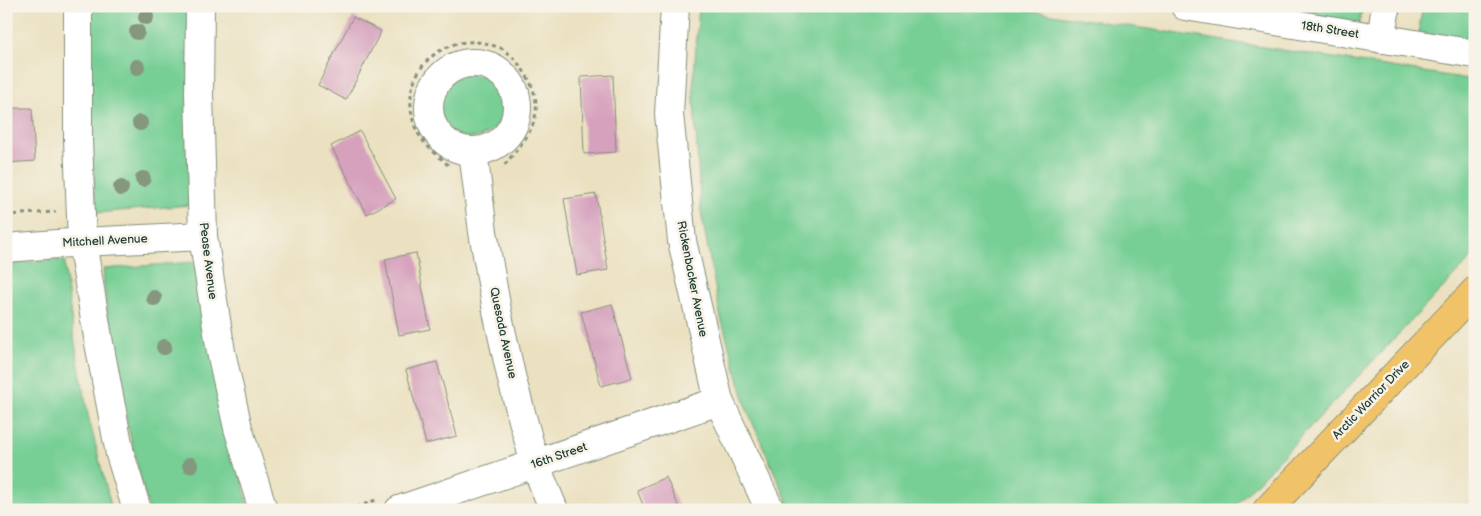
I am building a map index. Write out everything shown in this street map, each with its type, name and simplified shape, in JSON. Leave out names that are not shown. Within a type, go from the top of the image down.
[{"type":"main road","name":"Arctic Warrior Drive","points":[[1267,510],[1475,291]]},
{"type":"street","points":[[78,6],[78,140],[82,242],[120,454],[137,510]]},
{"type":"street","name":"Pease Avenue","points":[[200,6],[199,93],[203,236],[221,352],[238,428],[263,510]]},
{"type":"street","name":"Rickenbacker Avenue","points":[[675,6],[668,114],[682,241],[719,401],[770,510]]},
{"type":"street","name":"18th Street","points":[[1185,6],[1475,54]]},
{"type":"street","points":[[1381,39],[1386,6]]},
{"type":"street","name":"Quesada Avenue","points":[[473,151],[483,232],[512,380],[535,464],[554,510]]},
{"type":"street","name":"Mitchell Avenue","points":[[6,248],[203,236]]},
{"type":"street","name":"16th Street","points":[[392,504],[535,464],[719,401]]},
{"type":"path","points":[[452,168],[421,138],[411,117],[410,93],[418,71],[432,56],[451,45],[478,42],[502,48],[521,65],[532,87],[537,112],[530,132],[498,172]]},
{"type":"path","points":[[6,215],[64,211]]},
{"type":"path","points":[[348,510],[392,504]]},
{"type":"green space","points":[[92,6],[189,6],[190,205],[96,213],[91,110]]},
{"type":"green space","points":[[699,6],[1000,6],[1475,80],[1475,254],[1231,510],[791,510],[747,410],[720,314],[701,211],[693,87]]},
{"type":"green space","points":[[1246,6],[1363,6],[1359,24]]},
{"type":"green space","points":[[1423,6],[1446,6],[1475,11],[1475,42],[1418,33]]},
{"type":"green space","points":[[471,74],[489,80],[497,88],[503,106],[497,124],[489,132],[471,138],[453,132],[445,124],[439,106],[445,88],[453,80]]},
{"type":"green space","points":[[54,260],[65,261],[73,332],[88,415],[112,510],[6,510],[6,264]]},
{"type":"green space","points":[[194,262],[249,510],[149,510],[120,391],[109,330],[103,269]]},
{"type":"building","points":[[353,17],[381,31],[346,100],[318,85]]},
{"type":"building","points":[[613,75],[616,152],[584,154],[581,77]]},
{"type":"building","points":[[6,108],[32,108],[35,161],[6,163]]},
{"type":"building","points":[[360,131],[396,199],[367,214],[331,146]]},
{"type":"building","points":[[596,194],[608,270],[577,275],[564,199]]},
{"type":"building","points":[[416,253],[430,329],[399,335],[385,259]]},
{"type":"building","points":[[612,304],[632,378],[601,386],[581,312]]},
{"type":"building","points":[[437,362],[457,436],[426,444],[406,370]]},
{"type":"building","points":[[666,477],[680,510],[645,510],[637,490]]}]
